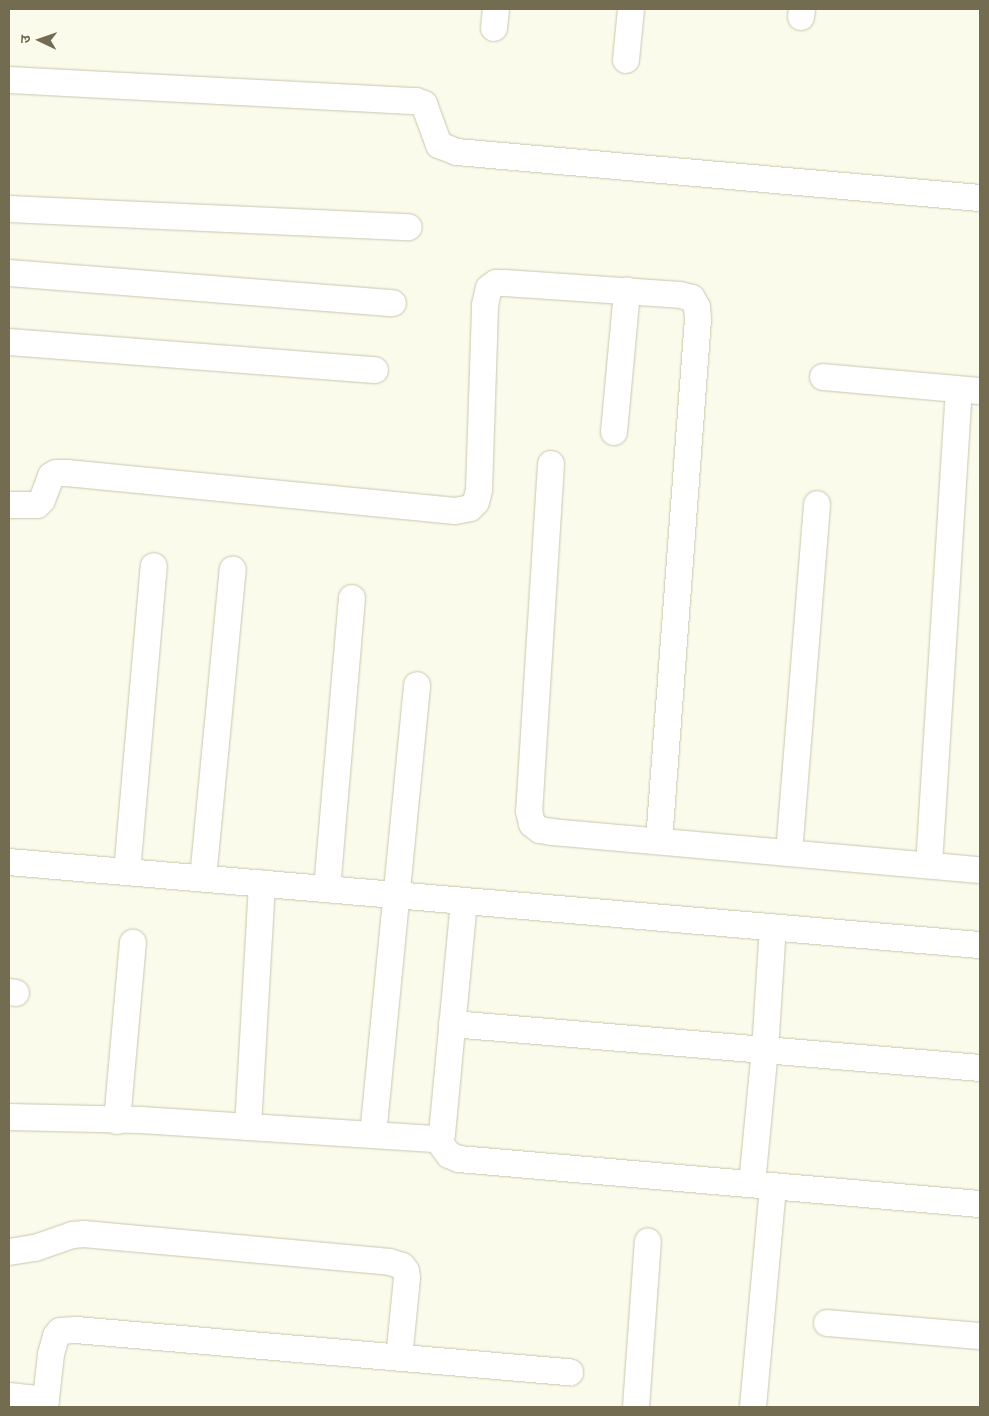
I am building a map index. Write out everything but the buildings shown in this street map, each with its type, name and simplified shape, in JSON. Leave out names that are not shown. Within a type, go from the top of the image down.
[{"type":"street","points":[[626,60],[631,9]]},
{"type":"street","points":[[9,80],[416,101],[424,104],[434,138],[439,145],[458,152],[980,198]]},
{"type":"street","points":[[9,209],[409,227]]},
{"type":"street","points":[[9,273],[393,304]]},
{"type":"street","points":[[9,505],[38,505],[51,476],[56,473],[67,473],[455,510],[470,508],[476,502],[479,490],[485,305],[489,288],[496,283],[504,283],[680,294],[692,298],[697,307],[698,319],[659,841]]},
{"type":"street","points":[[614,432],[627,291]]},
{"type":"street","points":[[9,342],[375,370]]},
{"type":"street","points":[[823,377],[969,391],[930,865]]},
{"type":"street","points":[[551,464],[530,819],[532,824],[540,830],[552,832],[980,870]]},
{"type":"street","points":[[789,853],[816,504]]},
{"type":"street","points":[[127,872],[154,566]]},
{"type":"street","points":[[203,878],[233,570]]},
{"type":"street","points":[[327,889],[352,598]]},
{"type":"street","points":[[374,1135],[395,895],[417,685]]},
{"type":"street","points":[[9,862],[980,945]]},
{"type":"street","points":[[248,1127],[262,883]]},
{"type":"street","points":[[9,1117],[117,1121],[141,1120],[437,1139],[442,1134],[464,901]]},
{"type":"street","points":[[754,1407],[763,1185],[765,1050],[772,928]]},
{"type":"street","points":[[117,1121],[133,943]]},
{"type":"street","points":[[452,1024],[980,1068]]},
{"type":"street","points":[[437,1139],[449,1155],[459,1159],[980,1204]]},
{"type":"street","points":[[9,1252],[35,1248],[72,1235],[84,1234],[390,1262],[402,1266],[406,1271],[407,1278],[399,1358]]},
{"type":"street","points":[[636,1407],[648,1242]]},
{"type":"street","points":[[827,1323],[980,1336]]},
{"type":"street","points":[[9,1396],[46,1404],[51,1354],[56,1336],[60,1331],[76,1330],[570,1372]]}]
